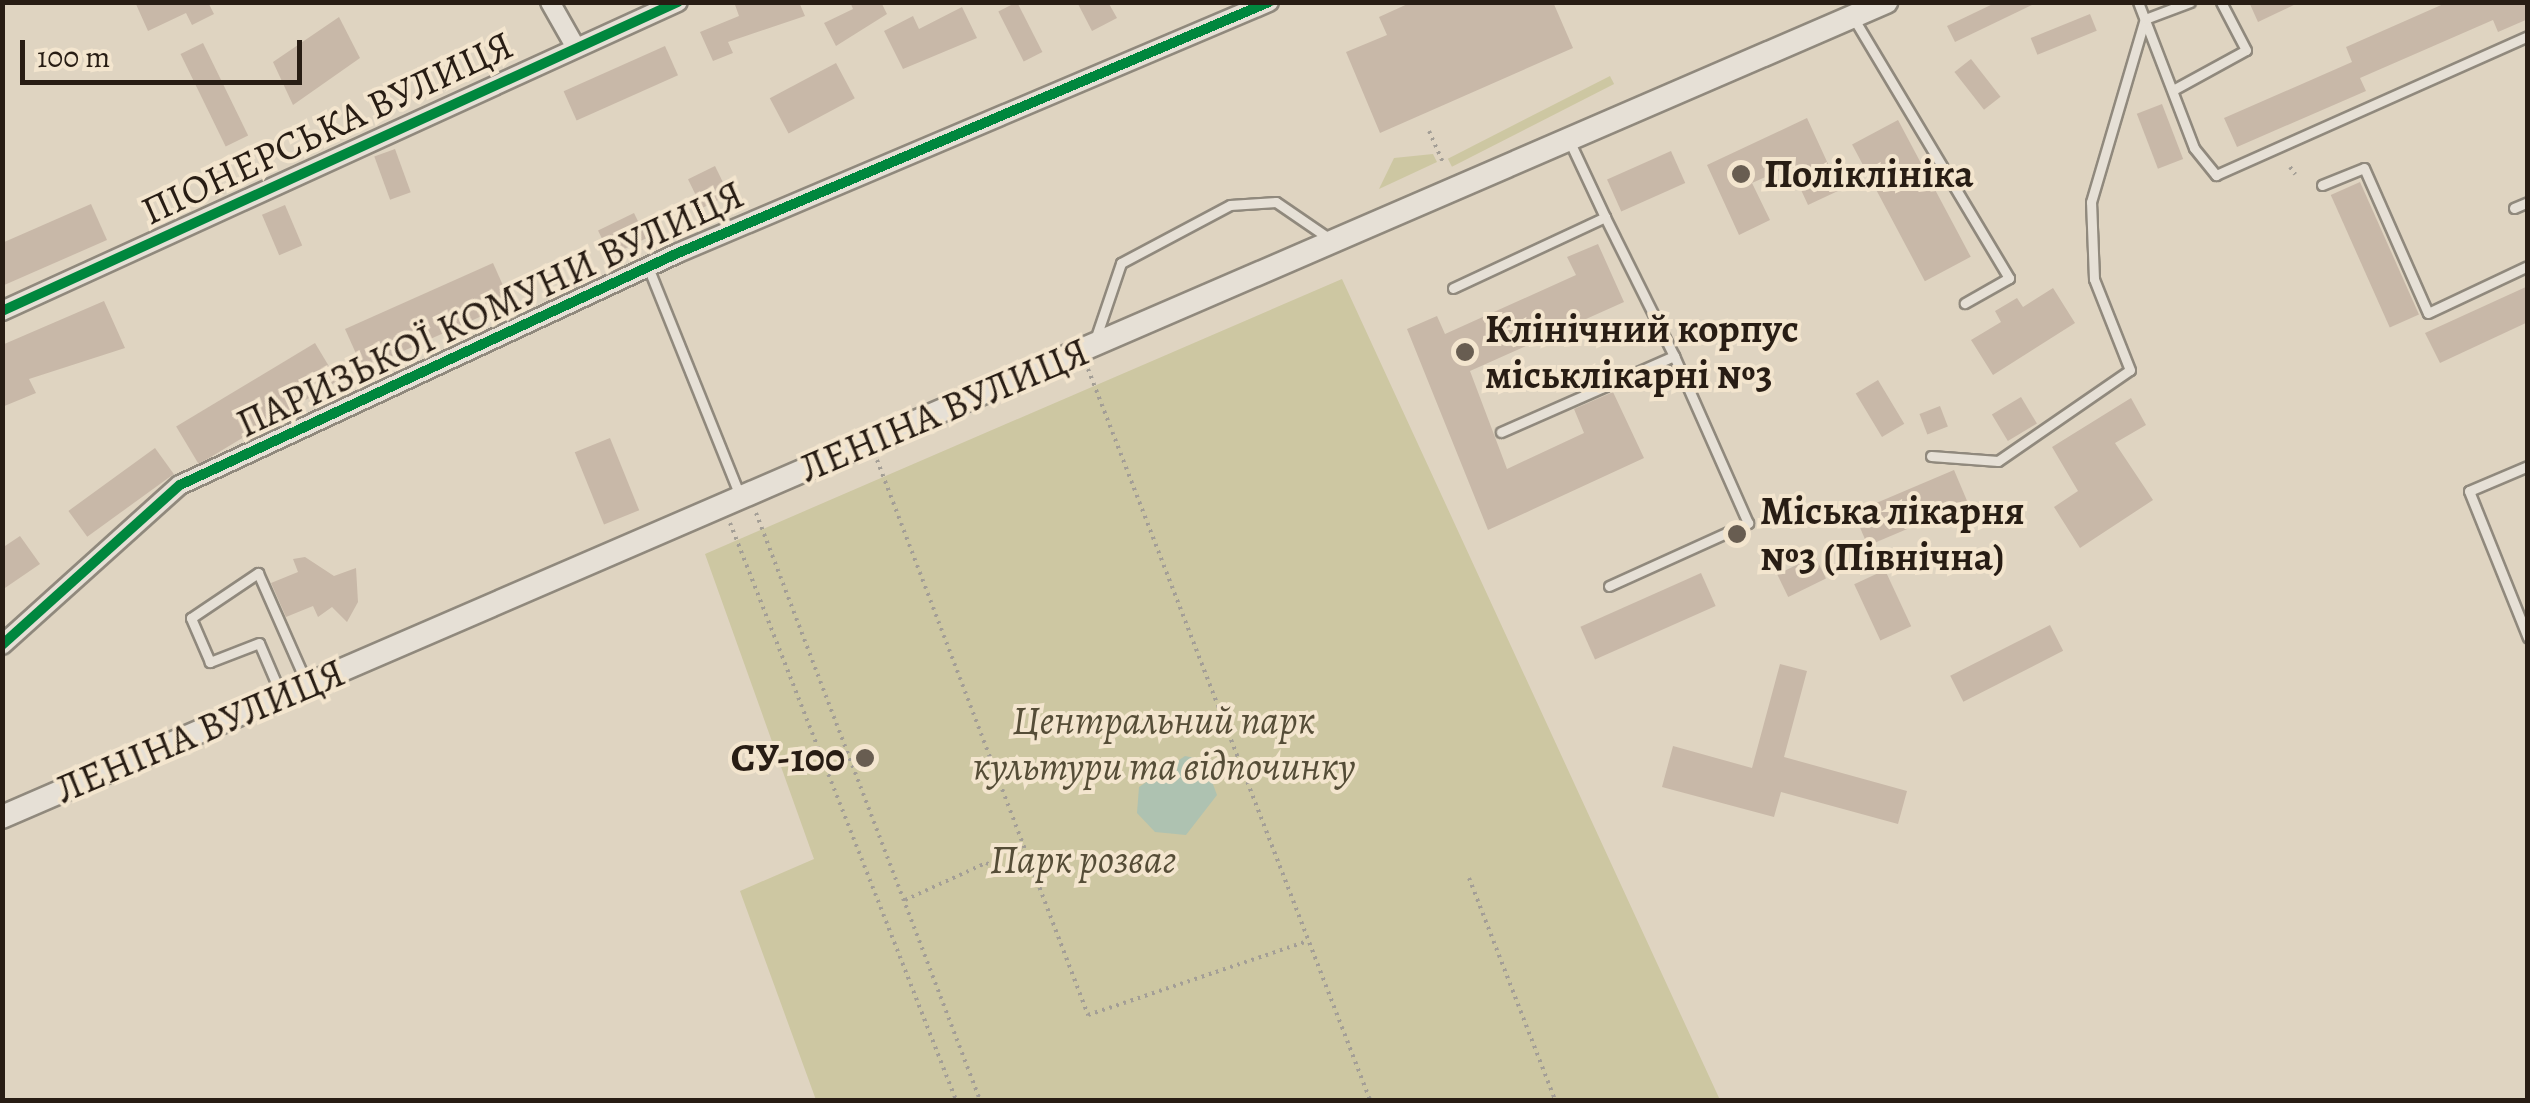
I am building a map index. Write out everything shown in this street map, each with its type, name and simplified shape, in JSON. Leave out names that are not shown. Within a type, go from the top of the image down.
[{"type":"main road","name":"ЛЕНІНА ВУЛИЦЯ","points":[[5,811],[738,500],[1886,2]]},
{"type":"street","points":[[550,2],[575,46]]},
{"type":"street","name":"ПІОНЕРСЬКА ВУЛИЦЯ","points":[[2,311],[678,2]]},
{"type":"street","name":"ПАРИЗЬКОЇ КОМУНИ ВУЛИЦЯ","points":[[2,645],[180,485],[648,267],[1269,2]]},
{"type":"lane","points":[[2138,2],[2194,148],[2216,175],[2528,36]]},
{"type":"lane","points":[[2145,19],[2190,2]]},
{"type":"lane","points":[[2172,90],[2246,50],[2222,2]]},
{"type":"lane","points":[[1852,17],[2008,278],[1965,303]]},
{"type":"lane","points":[[1930,456],[1998,461],[2130,370],[2094,279],[2089,243],[2091,202],[2145,19]]},
{"type":"lane","points":[[1569,140],[1674,356],[1748,523],[1609,586]]},
{"type":"lane","points":[[2322,185],[2364,168],[2428,313],[2528,266]]},
{"type":"lane","points":[[1087,348],[1121,263],[1230,204],[1276,202],[1333,242]]},
{"type":"lane","points":[[2514,208],[2528,202]]},
{"type":"lane","points":[[1453,288],[1605,217]]},
{"type":"lane","points":[[648,267],[738,500]]},
{"type":"lane","points":[[1501,432],[1674,356]]},
{"type":"lane","points":[[2528,480],[2524,467],[2469,491],[2528,638]]},
{"type":"lane","points":[[282,696],[259,642],[210,662],[192,618],[258,573],[307,685]]},
{"type":"path","points":[[1429,131],[1442,162]]},
{"type":"path","points":[[2290,167],[2295,174]]},
{"type":"path","points":[[1087,348],[1370,1100]]},
{"type":"path","points":[[870,441],[1088,1015],[1308,941]]},
{"type":"path","points":[[738,500],[905,900],[980,1100]]},
{"type":"path","points":[[738,500],[956,1100]]},
{"type":"path","points":[[905,900],[986,863],[1012,872],[1032,864]]},
{"type":"path","points":[[1470,878],[1555,1100]]},
{"type":"green space","points":[[1610,76],[1614,84],[1452,167],[1448,159]]},
{"type":"green space","points":[[1433,154],[1437,162],[1379,189],[1394,158]]},
{"type":"green space","name":"Центральний парк культури та відпочинку","points":[[1342,279],[1720,1100],[816,1100],[740,891],[814,859],[705,554]]},
{"type":"shaded area","points":[[1185,756],[1204,760],[1217,795],[1186,835],[1155,832],[1137,813],[1139,787]]},
{"type":"building","points":[[135,2],[208,2],[214,14],[192,25],[186,13],[148,31]]},
{"type":"building","points":[[734,2],[799,2],[805,16],[728,42],[733,53],[713,61],[700,32],[739,16]]},
{"type":"building","points":[[850,2],[881,2],[887,14],[836,46],[824,23],[853,9]]},
{"type":"building","points":[[1017,2],[1042,52],[1024,61],[998,12]]},
{"type":"building","points":[[1077,2],[1108,2],[1117,18],[1092,31]]},
{"type":"building","points":[[1412,2],[1553,2],[1573,48],[1380,133],[1346,52],[1387,35],[1379,17]]},
{"type":"building","points":[[1997,2],[2038,2],[1955,42],[1947,26]]},
{"type":"building","points":[[2249,2],[2300,2],[2258,22]]},
{"type":"building","points":[[2448,2],[2528,2],[2528,19],[2498,32],[2493,20],[2360,78],[2366,91],[2237,147],[2224,118],[2352,62],[2346,47]]},
{"type":"building","points":[[962,7],[977,38],[903,69],[884,31],[913,16],[919,29]]},
{"type":"building","points":[[2090,14],[2097,31],[2037,55],[2031,38]]},
{"type":"building","points":[[339,17],[360,58],[293,105],[273,62]]},
{"type":"building","points":[[203,43],[248,136],[226,147],[181,54]]},
{"type":"building","points":[[665,46],[678,75],[577,120],[564,91]]},
{"type":"building","points":[[1971,59],[2001,97],[1984,110],[1954,72]]},
{"type":"building","points":[[836,63],[855,98],[789,134],[770,98]]},
{"type":"building","points":[[2162,104],[2183,159],[2158,169],[2137,114]]},
{"type":"building","name":"Поліклініка","points":[[1807,118],[1840,190],[1808,205],[1790,166],[1752,183],[1770,220],[1739,235],[1707,165]]},
{"type":"building","points":[[1898,120],[1971,257],[1925,281],[1852,144]]},
{"type":"building","points":[[395,149],[411,192],[390,200],[374,157]]},
{"type":"building","points":[[1671,151],[1685,183],[1621,211],[1607,179]]},
{"type":"building","points":[[715,166],[729,195],[702,208],[688,179]]},
{"type":"building","points":[[2360,182],[2419,314],[2390,327],[2331,195]]},
{"type":"building","points":[[91,204],[107,240],[2,286],[2,243]]},
{"type":"building","points":[[285,205],[302,246],[279,255],[262,215]]},
{"type":"building","points":[[634,213],[646,238],[610,256],[598,231]]},
{"type":"building","points":[[1598,244],[1624,302],[1470,371],[1507,469],[1584,433],[1574,409],[1613,392],[1644,458],[1488,530],[1407,329],[1437,316],[1445,334],[1576,275],[1567,257]]},
{"type":"building","points":[[493,263],[511,303],[363,369],[345,329]]},
{"type":"building","points":[[2528,286],[2528,322],[2440,363],[2425,333]]},
{"type":"building","points":[[2053,288],[2075,323],[1993,375],[1971,340],[2001,322],[1995,311],[2017,298],[2023,307]]},
{"type":"building","points":[[104,301],[125,348],[29,379],[36,393],[2,407],[2,345]]},
{"type":"building","points":[[315,343],[338,381],[199,464],[176,426]]},
{"type":"building","points":[[1878,380],[1904,424],[1882,437],[1856,393]]},
{"type":"building","points":[[2021,397],[2037,424],[2008,441],[1992,415]]},
{"type":"building","points":[[2131,398],[2146,425],[2115,443],[2153,500],[2080,548],[2054,507],[2078,491],[2052,447]]},
{"type":"building","points":[[1940,406],[1948,427],[1927,434],[1919,414]]},
{"type":"building","points":[[610,438],[639,510],[604,525],[575,452]]},
{"type":"building","points":[[155,448],[174,474],[87,537],[68,511]]},
{"type":"building","points":[[1954,470],[1968,503],[1868,546],[1854,513]]},
{"type":"building","points":[[20,536],[40,564],[2,590],[2,548]]},
{"type":"building","points":[[1815,556],[1826,578],[1788,597],[1777,574]]},
{"type":"building","points":[[305,557],[334,576],[356,568],[358,602],[347,622],[332,607],[318,617],[313,606],[286,617],[271,583],[298,572],[293,559]]},
{"type":"building","points":[[1885,570],[1911,626],[1880,641],[1854,584]]},
{"type":"building","points":[[1701,573],[1716,606],[1595,660],[1580,627]]},
{"type":"building","points":[[2050,625],[2063,651],[1963,702],[1950,676]]},
{"type":"building","points":[[1780,664],[1807,671],[1784,757],[1907,791],[1898,824],[1781,792],[1774,817],[1662,787],[1673,746],[1752,768]]},
{"type":"cycle path","points":[[2,311],[678,2]]},
{"type":"cycle path","points":[[2,645],[180,485],[678,253],[1269,2]]},
{"type":"place","name":"Поліклініка","points":[[1741,174]]},
{"type":"place","name":"Клінічний корпус міськлікарні №3","points":[[1465,352]]},
{"type":"place","name":"Міська лікарня №3 (Північна)","points":[[1737,534]]},
{"type":"place","name":"СУ-100","points":[[865,758]]},
{"type":"park label","name":"Парк розваг","points":[[1083,860]]}]
